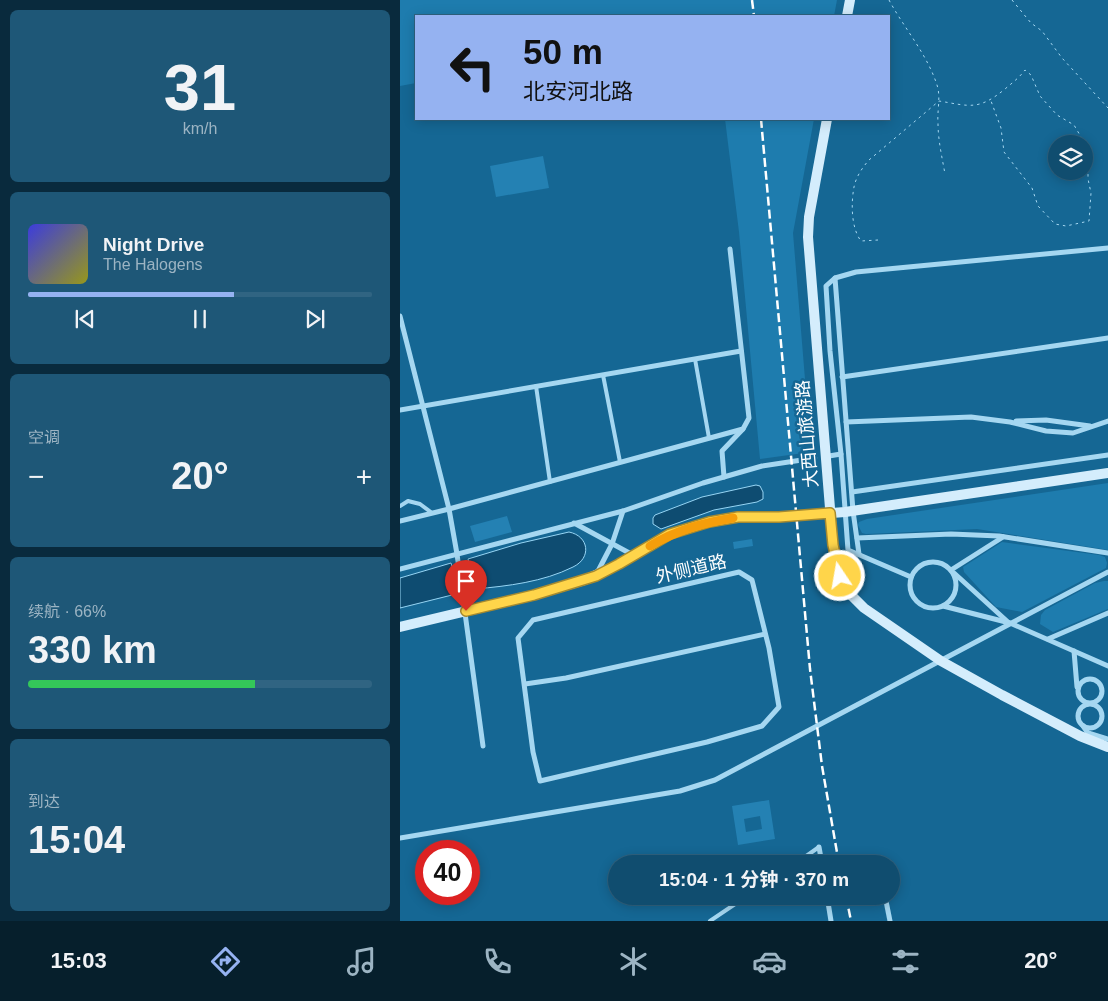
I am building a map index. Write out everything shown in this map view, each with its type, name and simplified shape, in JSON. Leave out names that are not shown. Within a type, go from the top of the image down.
[{"type":"street","points":[[847,15],[850,0]]},
{"type":"street","name":"大西山旅游路","points":[[827,120],[809,217],[808,237],[833,545],[840,576],[849,593],[864,608],[941,661],[1080,736],[1108,747]]},
{"type":"street","points":[[859,554],[857,538],[849,511],[841,454],[830,351],[826,286],[835,278],[856,272],[1108,248]]},
{"type":"street","points":[[724,477],[722,451],[743,429],[749,418],[730,249]]},
{"type":"street","points":[[835,278],[852,492],[849,511],[848,550],[911,577]]},
{"type":"street","points":[[400,316],[449,510],[458,554],[484,746]]},
{"type":"street","points":[[842,376],[1108,338]]},
{"type":"street","points":[[400,410],[741,351]]},
{"type":"street","points":[[846,422],[972,417],[1010,422],[1046,432],[1073,433],[1108,421]]},
{"type":"street","points":[[1010,422],[1046,420],[1093,427]]},
{"type":"street","points":[[400,521],[449,510],[743,429]]},
{"type":"street","points":[[829,456],[841,454]]},
{"type":"street","points":[[852,492],[1108,455]]},
{"type":"street","points":[[400,569],[623,511],[762,466],[814,458]]},
{"type":"street","points":[[400,627],[534,595],[596,576],[670,534],[709,522],[738,517],[779,517],[849,511],[1108,473]]},
{"type":"street","points":[[596,576],[612,544],[623,511]]},
{"type":"street","points":[[574,523],[634,556]]},
{"type":"street","points":[[857,538],[951,534],[1003,537],[1108,553]]},
{"type":"street","points":[[953,571],[1003,537]]},
{"type":"street","points":[[1010,623],[942,563],[927,562],[920,565],[911,577],[911,592],[920,604],[927,608],[943,606],[1010,623],[1108,666]]},
{"type":"street","points":[[943,606],[954,596],[957,588],[953,571]]},
{"type":"street","name":"外侧道路","points":[[738,572],[752,580],[780,707],[762,726],[707,742],[540,781],[533,752],[525,684],[518,638],[533,620],[738,572]]},
{"type":"street","points":[[400,838],[680,791],[715,780],[1108,572]]},
{"type":"street","points":[[1048,639],[1108,613]]},
{"type":"street","points":[[525,684],[566,678],[765,634]]},
{"type":"street","points":[[1074,651],[1080,698],[1100,708],[1102,716],[1102,719],[1094,727],[1087,727],[1081,723]]},
{"type":"street","points":[[1078,691],[1080,683],[1087,679],[1096,680],[1101,685],[1102,694],[1098,700],[1084,706],[1079,711],[1078,717],[1088,733],[1108,739]]},
{"type":"street","points":[[819,847],[820,855]]},
{"type":"street","points":[[828,905],[831,921]]},
{"type":"street","points":[[887,905],[890,921]]},
{"type":"lane","points":[[694,359],[709,438]]},
{"type":"lane","points":[[603,375],[620,462]]},
{"type":"lane","points":[[536,386],[550,482]]},
{"type":"lane","points":[[400,506],[408,501],[420,504],[432,513]]},
{"type":"lane","points":[[808,855],[819,847]]},
{"type":"lane","points":[[710,921],[734,905]]},
{"type":"path","points":[[889,0],[925,59],[937,85],[939,139],[945,174]]},
{"type":"path","points":[[1012,0],[1031,23],[1042,31],[1062,58],[1108,108]]},
{"type":"path","points":[[938,100],[969,106],[991,101],[1021,76],[1025,70],[1031,75],[1040,96],[1057,115],[1074,125],[1088,150],[1089,221],[1066,226],[1055,224],[1038,206],[1032,188],[1004,152],[1001,128],[991,101]]},
{"type":"path","points":[[878,240],[861,241],[857,235],[853,210],[854,186],[860,171],[869,160],[938,100]]},
{"type":"shaded area","points":[[400,0],[837,0],[834,15],[415,15],[415,83],[400,86]]},
{"type":"shaded area","points":[[725,120],[814,120],[793,233],[811,452],[760,459],[739,232]]},
{"type":"shaded area","points":[[1108,483],[1108,550],[977,529],[866,534],[862,533],[858,525],[859,522],[867,519]]},
{"type":"shaded area","points":[[756,485],[760,486],[763,492],[763,499],[757,502],[714,510],[661,529],[653,524],[655,515],[702,497]]},
{"type":"shaded area","points":[[569,532],[581,538],[586,548],[583,558],[573,567],[538,580],[475,589],[468,559],[521,543]]},
{"type":"shaded area","points":[[1002,542],[1099,555],[1105,557],[1106,568],[1022,612],[996,607],[964,572],[963,567]]},
{"type":"shaded area","points":[[451,563],[460,593],[400,608],[400,578]]},
{"type":"shaded area","points":[[1108,581],[1108,609],[1053,632],[1040,624],[1041,615],[1045,610],[1095,583]]},
{"type":"building","points":[[543,156],[549,188],[496,197],[490,166]]},
{"type":"building","points":[[507,516],[512,532],[475,542],[470,526]]},
{"type":"building","points":[[752,539],[753,546],[734,549],[733,542]]},
{"type":"building","points":[[769,800],[775,839],[738,845],[732,806]],"holes":[[[760,816],[762,829],[746,832],[744,819]]]},
{"type":"railway","points":[[752,0],[754,15]]},
{"type":"railway","points":[[761,120],[810,669],[822,766],[837,855]]},
{"type":"railway","points":[[848,905],[851,921]]},
{"type":"slow traffic","points":[[650,546],[670,534],[709,522],[733,518]]},
{"type":"route","points":[[466,611],[534,595],[585,580],[619,564],[670,534],[709,522],[738,517],[779,517],[830,513],[833,545],[840,576]]}]
